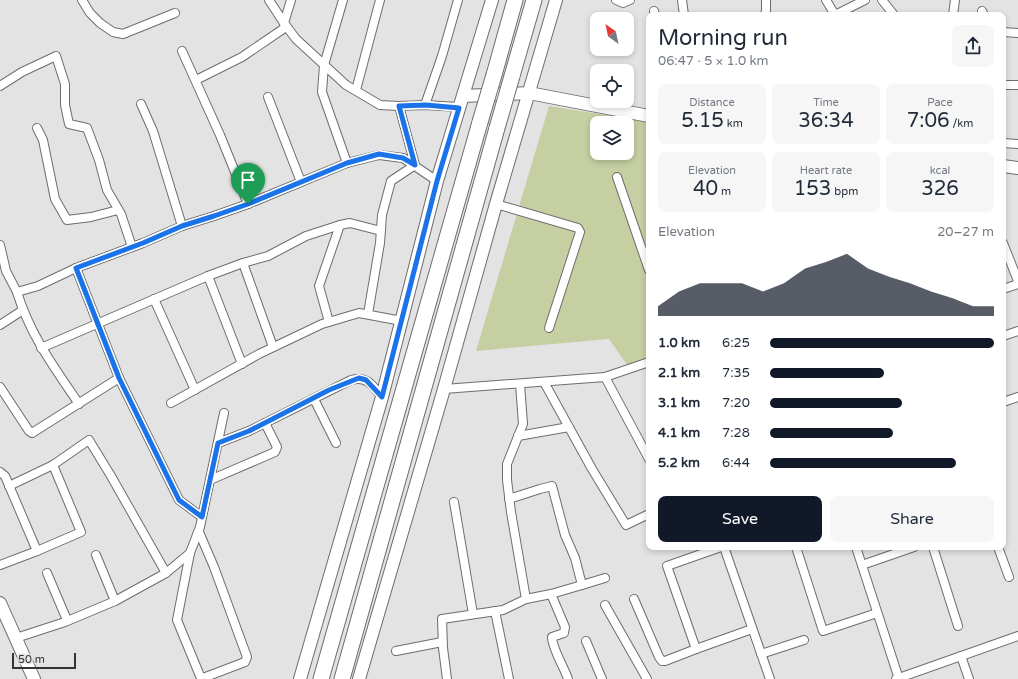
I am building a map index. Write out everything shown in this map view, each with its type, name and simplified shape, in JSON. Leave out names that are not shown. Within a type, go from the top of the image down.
[{"type":"highway","points":[[321,679],[515,0]]},
{"type":"highway","points":[[342,679],[534,0]]},
{"type":"street","points":[[82,0],[90,13],[100,24],[113,32],[123,34],[175,13]]},
{"type":"street","points":[[269,0],[296,39],[346,85],[380,105],[426,105],[529,93],[646,115]]},
{"type":"street","points":[[196,80],[242,56],[285,25],[291,0]]},
{"type":"street","points":[[343,0],[324,65],[322,92],[347,163]]},
{"type":"street","points":[[356,90],[380,0]]},
{"type":"street","points":[[426,105],[458,0]]},
{"type":"street","points":[[300,679],[382,397],[437,181],[492,0]]},
{"type":"street","points":[[359,679],[556,0]]},
{"type":"street","points":[[616,0],[623,3],[630,0]]},
{"type":"street","points":[[682,0],[684,12]]},
{"type":"street","points":[[766,0],[766,12]]},
{"type":"street","points":[[826,0],[833,12]]},
{"type":"street","points":[[841,12],[865,0]]},
{"type":"street","points":[[882,0],[892,12]]},
{"type":"street","points":[[953,12],[955,0]]},
{"type":"street","points":[[1006,32],[1018,33]]},
{"type":"street","points":[[182,51],[220,135],[248,204]]},
{"type":"street","points":[[0,86],[22,72],[56,56],[65,84],[65,105],[69,124],[87,128],[99,160],[107,190],[118,210],[132,247]]},
{"type":"street","points":[[1006,85],[1018,85]]},
{"type":"street","points":[[268,97],[301,182]]},
{"type":"street","points":[[141,104],[153,131],[182,226]]},
{"type":"street","points":[[399,106],[415,165]]},
{"type":"street","points":[[37,128],[43,140],[55,198],[67,220],[90,217],[118,210]]},
{"type":"street","points":[[1006,143],[1018,144]]},
{"type":"street","points":[[17,292],[38,286],[76,268],[182,226],[248,204],[347,163],[379,154],[403,158],[437,181]]},
{"type":"street","points":[[368,314],[380,243],[382,215],[391,181],[415,165]]},
{"type":"street","points":[[1006,166],[1018,168]]},
{"type":"street","points":[[617,177],[646,251]]},
{"type":"street","points":[[496,204],[578,228],[580,232],[549,328]]},
{"type":"street","points":[[41,348],[208,276],[242,263],[268,256],[306,236],[350,223],[381,231]]},
{"type":"street","points":[[329,322],[319,286],[340,225]]},
{"type":"street","points":[[0,245],[6,271],[17,292],[22,310],[41,348],[79,404]]},
{"type":"street","points":[[1006,251],[1018,282],[1006,288]]},
{"type":"street","points":[[242,263],[273,347]]},
{"type":"street","points":[[76,268],[119,378],[179,500],[202,517]]},
{"type":"street","points":[[208,276],[242,364]]},
{"type":"street","points":[[154,298],[195,390]]},
{"type":"street","points":[[0,325],[22,310]]},
{"type":"street","points":[[171,403],[273,347],[329,322],[359,313],[402,321]]},
{"type":"street","points":[[1006,335],[1018,331]]},
{"type":"street","points":[[444,389],[605,377],[646,363]]},
{"type":"street","points":[[605,377],[646,453]]},
{"type":"street","points":[[0,387],[29,431],[32,433],[119,378]]},
{"type":"street","points":[[218,443],[249,431],[314,398],[359,378],[366,380],[382,397]]},
{"type":"street","points":[[544,382],[626,525],[646,515]]},
{"type":"street","points":[[520,384],[523,424],[508,464],[507,480],[526,599]]},
{"type":"street","points":[[1006,401],[1018,397]]},
{"type":"street","points":[[314,398],[336,443]]},
{"type":"street","points":[[199,532],[214,567],[247,657],[245,662],[212,677],[203,678],[200,676],[177,620],[190,554],[199,532],[224,413]]},
{"type":"street","points":[[210,480],[275,452],[277,447],[265,423]]},
{"type":"street","points":[[518,436],[569,427]]},
{"type":"street","points":[[9,486],[53,465],[87,441],[90,441],[166,573]]},
{"type":"street","points":[[0,565],[81,532],[53,465]]},
{"type":"street","points":[[0,472],[5,476],[37,551]]},
{"type":"street","points":[[509,499],[552,486],[565,535],[575,558],[582,585]]},
{"type":"street","points":[[454,502],[473,614]]},
{"type":"street","points":[[696,649],[668,566],[713,550]]},
{"type":"street","points":[[723,550],[770,679]]},
{"type":"street","points":[[797,550],[823,631],[877,613]]},
{"type":"street","points":[[857,550],[898,679],[961,656],[1017,639]]},
{"type":"street","points":[[862,566],[906,550]]},
{"type":"street","points":[[934,550],[958,626]]},
{"type":"street","points":[[999,550],[1009,577]]},
{"type":"street","points":[[16,638],[115,601],[166,573],[190,554]]},
{"type":"street","points":[[96,555],[115,601]]},
{"type":"street","points":[[46,573],[67,620]]},
{"type":"street","points":[[447,679],[442,642],[442,619],[503,610],[526,599],[551,594],[605,578]]},
{"type":"street","points":[[551,594],[565,627],[564,633],[552,638],[552,643],[564,667],[568,679]]},
{"type":"street","points":[[634,599],[656,652],[662,661],[752,629]]},
{"type":"street","points":[[0,603],[34,679]]},
{"type":"street","points":[[605,605],[624,635],[647,679]]},
{"type":"street","points":[[495,611],[509,679]]},
{"type":"street","points":[[761,654],[804,640]]},
{"type":"street","points":[[586,641],[602,679]]},
{"type":"street","points":[[396,650],[442,642]]},
{"type":"street","points":[[961,656],[969,679]]},
{"type":"green space","points":[[549,106],[612,116],[590,116],[590,160],[634,160],[634,120],[646,122],[646,363],[630,369],[609,339],[476,351]]},
{"type":"route","points":[[426,105],[459,108],[437,181],[382,397],[366,380],[359,378],[351,380],[249,431],[218,443],[202,517],[179,500],[119,378],[76,268],[143,243],[182,226],[248,204],[347,163],[379,154],[403,158],[415,165],[399,106],[426,105]]}]
